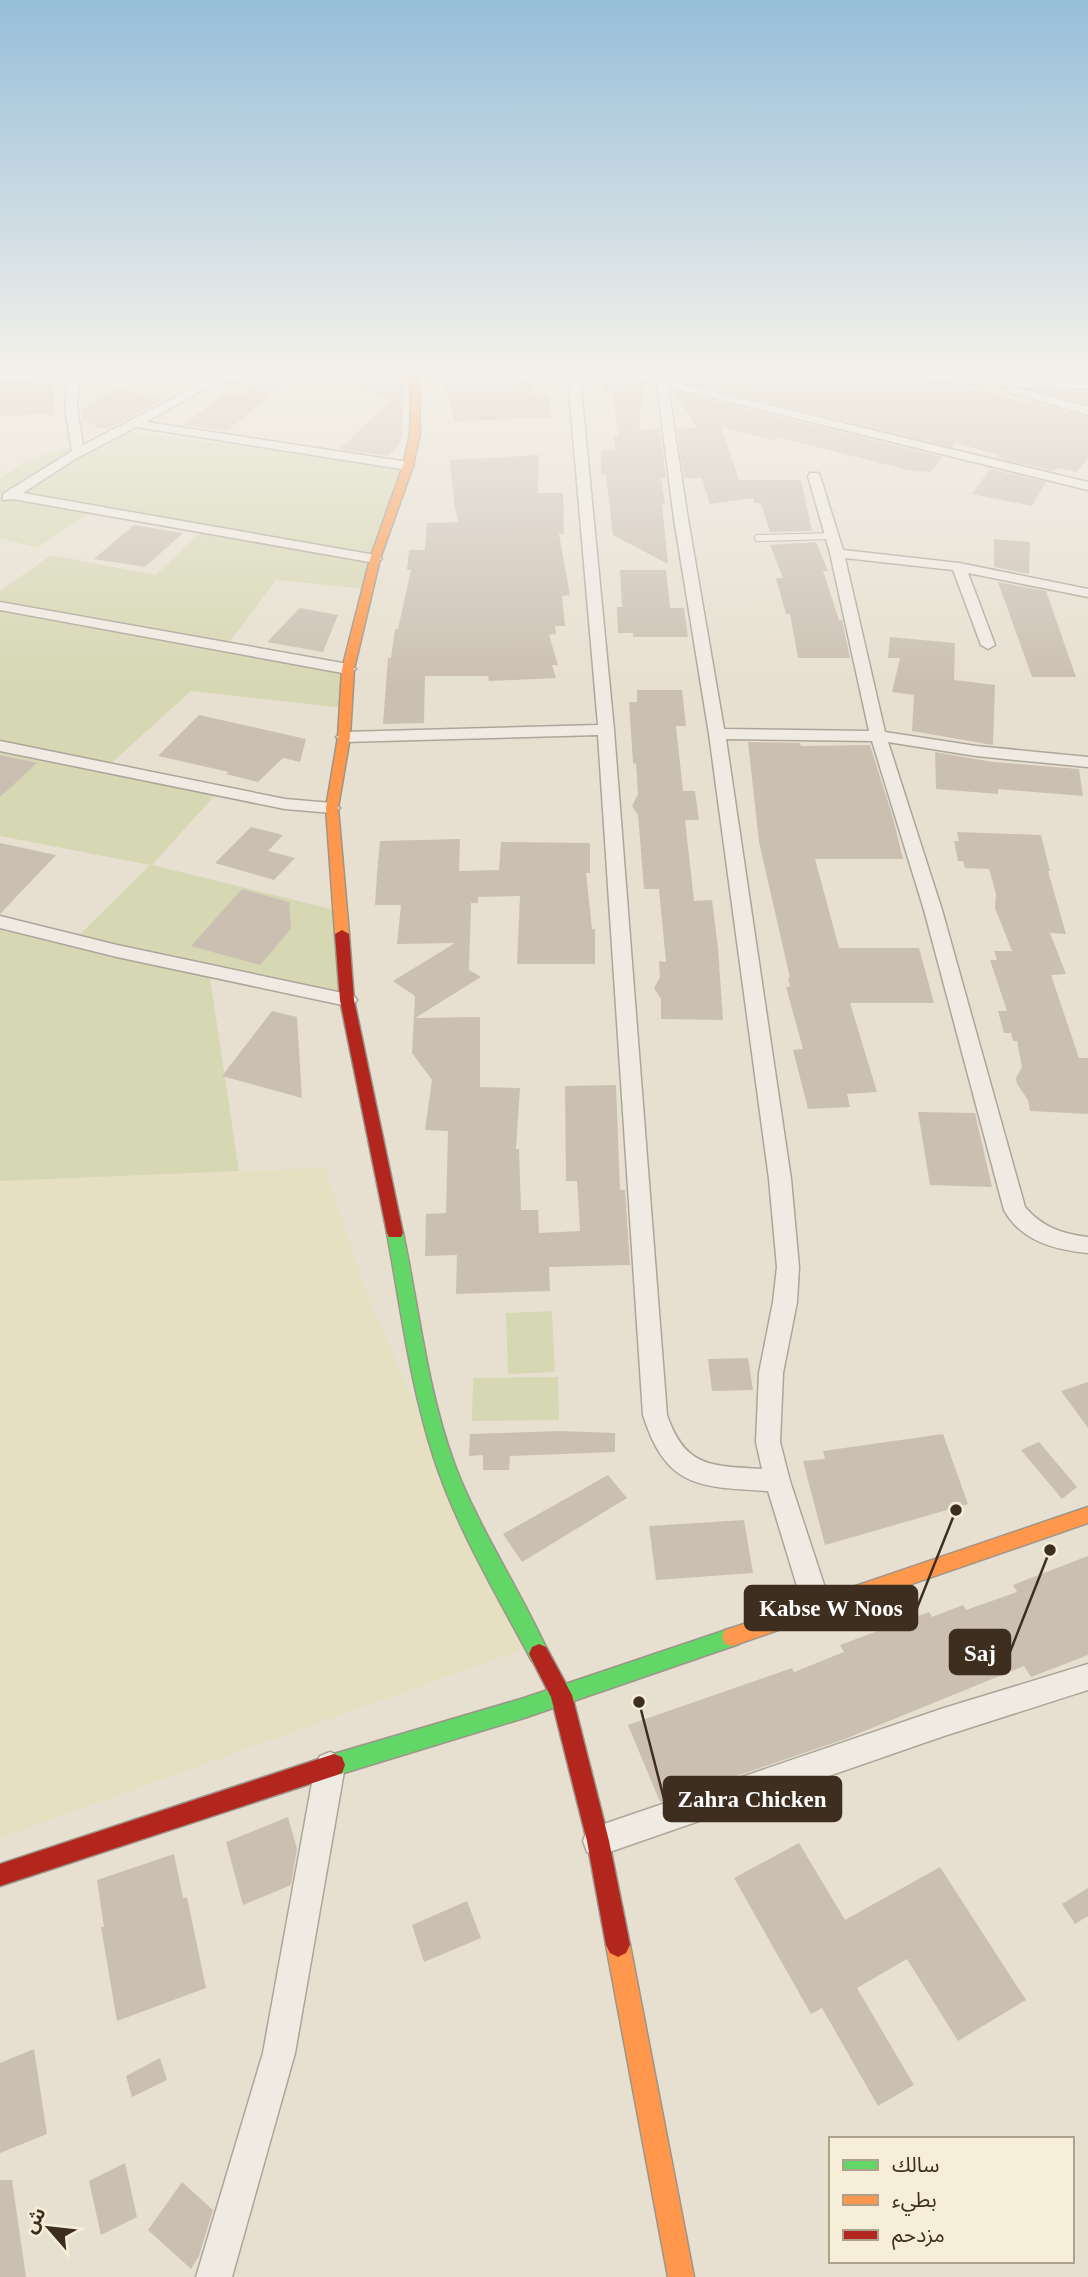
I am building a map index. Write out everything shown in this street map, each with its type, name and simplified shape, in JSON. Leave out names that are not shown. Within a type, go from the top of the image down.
[{"type":"street","points":[[6,498],[45,473]]},
{"type":"street","points":[[405,473],[375,559],[348,669],[344,737],[332,808],[347,1000],[402,1267],[419,1368],[435,1434],[461,1503],[561,1695],[598,1841],[681,2277]]},
{"type":"street","points":[[583,473],[606,730],[654,1415],[660,1439],[672,1457],[689,1468],[710,1475],[777,1481]]},
{"type":"street","points":[[675,473],[717,734],[780,1179],[788,1267],[768,1406],[768,1441],[777,1481],[818,1609]]},
{"type":"street","points":[[1035,473],[1088,486]]},
{"type":"street","points":[[814,476],[835,544],[878,736],[933,910],[1015,1210],[1025,1224],[1043,1236],[1088,1245]]},
{"type":"street","points":[[6,498],[375,559]]},
{"type":"street","points":[[835,544],[1088,593]]},
{"type":"street","points":[[959,567],[988,645]]},
{"type":"street","points":[[0,606],[348,669]]},
{"type":"street","points":[[344,737],[606,730]]},
{"type":"street","points":[[717,734],[878,736],[976,751],[1088,762]]},
{"type":"street","points":[[0,746],[272,802],[332,808]]},
{"type":"street","points":[[0,922],[131,954],[347,1000]]},
{"type":"street","points":[[0,1875],[330,1766],[561,1695],[1088,1515]]},
{"type":"street","points":[[598,1841],[944,1722],[1088,1677]]},
{"type":"street","points":[[214,2277],[279,2053],[330,1766]]},
{"type":"lane","points":[[758,538],[835,544]]},
{"type":"shaded area","points":[[325,1168],[367,1294],[521,1650],[0,1838],[0,1181]]},
{"type":"green space","points":[[7,473],[406,473],[367,589],[276,580],[226,647],[348,669],[345,708],[191,691],[106,768],[218,792],[152,865],[339,911],[347,1000],[209,972],[239,1171],[0,1181],[0,922],[74,940],[150,865],[0,836],[0,591],[51,555],[155,575],[204,530],[94,510],[37,548],[0,538],[0,478]]},
{"type":"green space","points":[[552,1311],[555,1372],[508,1374],[506,1313]]},
{"type":"green space","points":[[558,1377],[559,1420],[472,1421],[473,1378]]},
{"type":"building","points":[[451,473],[539,473],[538,493],[563,493],[564,534],[559,534],[570,595],[562,596],[565,626],[555,626],[556,634],[549,635],[558,665],[552,665],[556,678],[489,681],[488,676],[425,676],[424,723],[383,724],[388,658],[391,658],[395,629],[398,629],[411,570],[407,570],[409,550],[425,550],[427,523],[458,522]]},
{"type":"building","points":[[665,473],[666,478],[661,478],[668,564],[613,535],[606,475],[601,475]]},
{"type":"building","points":[[683,473],[737,473],[739,480],[801,480],[812,531],[770,532],[761,503],[754,503],[753,498],[710,504],[702,478],[684,478]]},
{"type":"building","points":[[987,473],[1008,473],[1046,482],[1032,506],[972,494]]},
{"type":"building","points":[[134,525],[183,533],[145,567],[94,559]]},
{"type":"building","points":[[994,539],[1030,542],[1029,574],[994,567]]},
{"type":"building","points":[[816,542],[828,571],[823,571],[839,620],[842,620],[850,658],[798,658],[790,614],[786,614],[776,578],[783,578],[770,545]]},
{"type":"building","points":[[620,570],[666,570],[670,608],[684,608],[688,637],[633,637],[633,633],[618,633],[617,607],[622,607]]},
{"type":"building","points":[[998,582],[1046,591],[1076,677],[1032,677]]},
{"type":"building","points":[[300,608],[338,615],[323,652],[267,642]]},
{"type":"building","points":[[890,637],[955,643],[954,680],[995,685],[993,745],[912,731],[914,695],[892,692],[900,658],[888,658]]},
{"type":"building","points":[[637,690],[682,690],[686,726],[676,726],[683,791],[695,791],[699,820],[685,820],[694,901],[712,900],[723,1020],[661,1019],[661,999],[654,988],[660,977],[659,961],[666,962],[659,889],[644,889],[638,815],[632,806],[638,794],[629,702],[637,702]]},
{"type":"building","points":[[199,715],[306,739],[300,762],[283,758],[258,782],[226,774],[229,772],[158,756]]},
{"type":"building","points":[[748,742],[800,743],[801,746],[870,745],[893,818],[903,859],[815,859],[839,948],[919,948],[934,1003],[850,1003],[877,1092],[847,1094],[850,1107],[808,1109],[793,1050],[803,1049],[786,987],[790,987],[790,978],[759,842]]},
{"type":"building","points":[[935,752],[993,762],[1079,769],[1083,796],[998,789],[998,794],[936,789]]},
{"type":"building","points":[[0,755],[37,763],[0,797]]},
{"type":"building","points":[[251,827],[283,835],[268,851],[295,858],[274,880],[215,863]]},
{"type":"building","points":[[957,832],[1041,835],[1066,934],[1050,933],[1066,974],[1051,975],[1079,1058],[1088,1058],[1088,1114],[1030,1111],[1028,1100],[1017,1084],[1016,1078],[1022,1067],[1017,1041],[1013,1041],[1011,1033],[1004,1033],[998,1011],[1007,1011],[990,960],[997,960],[994,951],[1012,951],[995,908],[996,894],[989,869],[965,868],[963,861],[958,861],[954,841],[959,841]]},
{"type":"building","points":[[460,839],[459,871],[499,870],[501,842],[590,843],[590,873],[586,873],[592,929],[595,929],[595,964],[517,964],[520,896],[478,897],[478,903],[471,903],[469,970],[481,977],[415,1018],[480,1017],[480,1087],[520,1088],[516,1149],[519,1149],[521,1210],[538,1210],[539,1233],[580,1231],[577,1181],[566,1181],[565,1086],[616,1085],[620,1190],[625,1190],[630,1265],[549,1267],[550,1291],[456,1294],[457,1255],[425,1256],[426,1214],[446,1213],[448,1131],[425,1130],[432,1080],[412,1053],[415,996],[393,981],[455,943],[397,944],[401,905],[375,905],[377,873],[380,841]]},
{"type":"building","points":[[0,843],[56,855],[0,914]]},
{"type":"building","points":[[242,889],[289,902],[291,929],[260,965],[191,946]]},
{"type":"building","points":[[272,1011],[297,1017],[302,1098],[222,1076]]},
{"type":"building","points":[[918,1112],[975,1113],[992,1187],[930,1185]]},
{"type":"building","points":[[748,1358],[753,1390],[712,1391],[708,1359]]},
{"type":"building","points":[[1088,1382],[1088,1428],[1061,1391]]},
{"type":"building","points":[[560,1431],[615,1433],[615,1452],[510,1456],[509,1470],[483,1470],[483,1455],[469,1456],[470,1434]]},
{"type":"building","points":[[943,1434],[968,1504],[825,1545],[803,1461],[825,1459],[823,1451]]},
{"type":"building","points":[[1039,1442],[1077,1487],[1062,1499],[1021,1450]]},
{"type":"building","points":[[608,1475],[627,1498],[522,1562],[503,1534]]},
{"type":"building","points":[[744,1520],[753,1573],[656,1580],[649,1526]]},
{"type":"building","points":[[1088,1556],[1088,1655],[1031,1677],[1024,1666],[845,1739],[660,1802],[628,1725],[792,1668],[794,1672],[844,1652],[840,1645],[929,1612],[932,1617],[963,1605],[966,1610],[1017,1592],[1013,1585]]},
{"type":"building","points":[[288,1817],[297,1849],[291,1885],[243,1905],[226,1842]]},
{"type":"building","points":[[799,1843],[845,1920],[940,1867],[1026,2000],[958,2041],[907,1959],[857,1988],[914,2085],[878,2106],[822,2008],[811,2014],[734,1878]]},
{"type":"building","points":[[174,1854],[183,1898],[187,1897],[206,1988],[117,2021],[101,1927],[104,1927],[97,1880]]},
{"type":"building","points":[[1088,1888],[1088,1916],[1075,1924],[1062,1904]]},
{"type":"building","points":[[467,1901],[481,1938],[424,1962],[412,1925]]},
{"type":"building","points":[[34,2049],[47,2134],[0,2153],[0,2063]]},
{"type":"building","points":[[160,2058],[167,2080],[132,2097],[126,2076]]},
{"type":"building","points":[[125,2163],[137,2217],[101,2235],[89,2181]]},
{"type":"building","points":[[0,2180],[12,2180],[26,2277],[0,2277]]},
{"type":"building","points":[[182,2182],[213,2210],[199,2256],[191,2269],[148,2230]]},
{"type":"traffic: fast","points":[[395,1233],[423,1383],[444,1461],[481,1545],[539,1654]]},
{"type":"traffic: fast","points":[[334,1765],[524,1708],[732,1637]]},
{"type":"traffic: slow","points":[[342,934],[332,808],[344,737],[348,669],[375,559],[405,473]]},
{"type":"traffic: slow","points":[[732,1637],[1088,1515]]},
{"type":"traffic: slow","points":[[618,1945],[681,2277]]},
{"type":"traffic: jam","points":[[342,934],[347,1000],[395,1233]]},
{"type":"traffic: jam","points":[[539,1654],[561,1695],[598,1841],[618,1945]]},
{"type":"traffic: jam","points":[[0,1875],[334,1765]]},
{"type":"place","name":"Kabse W Noos","points":[[956,1510]]},
{"type":"place","name":"Saj","points":[[1050,1550]]},
{"type":"place","name":"Zahra Chicken","points":[[639,1702]]}]
